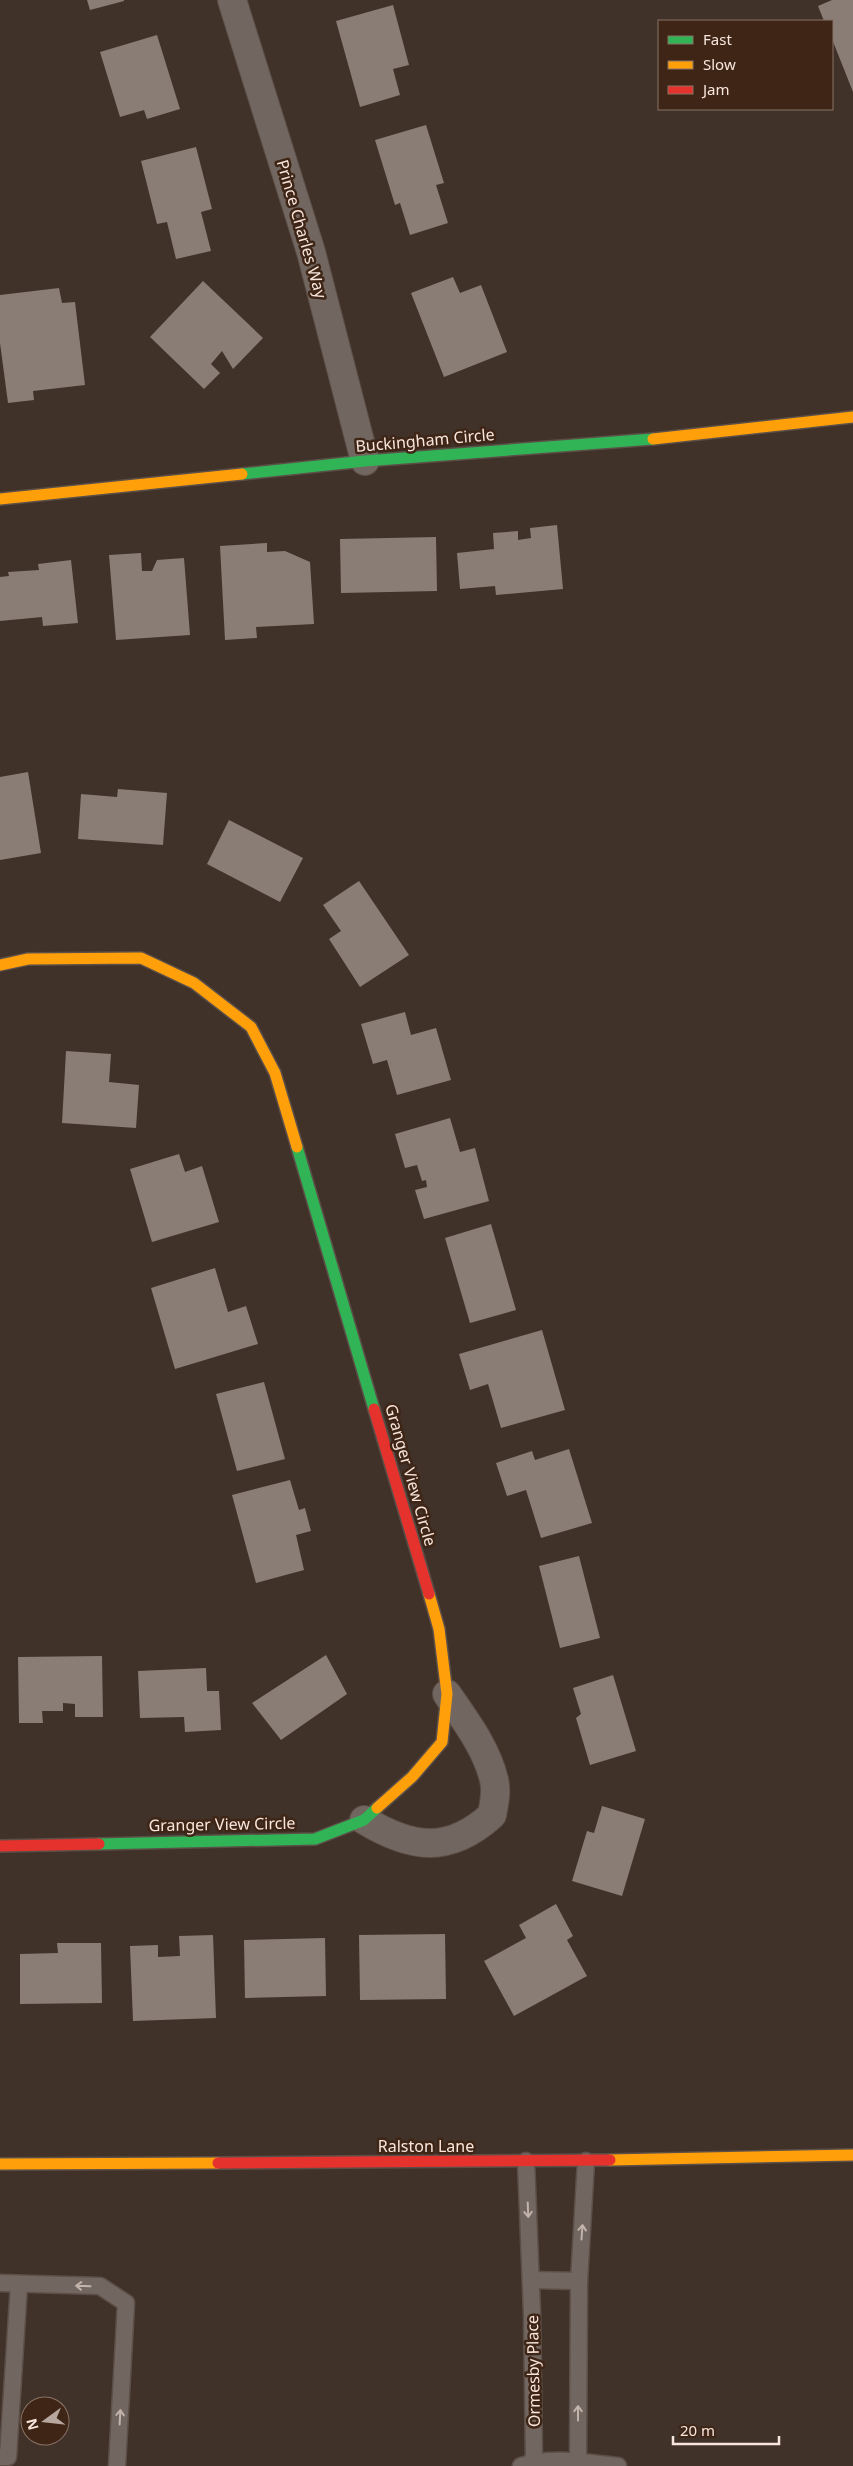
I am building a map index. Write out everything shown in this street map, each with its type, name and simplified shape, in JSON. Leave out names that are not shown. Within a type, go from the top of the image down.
[{"type":"street","name":"Prince Charles Way","points":[[232,0],[311,252],[365,461]]},
{"type":"street","name":"Buckingham Circle","points":[[0,499],[365,461],[692,436],[853,417]]},
{"type":"street","name":"Granger View Circle","points":[[0,965],[28,959],[141,958],[194,983],[251,1027],[275,1073],[440,1629],[447,1694],[442,1742],[412,1777],[364,1820],[315,1839],[0,1846]]},
{"type":"street","points":[[364,1820],[394,1836],[431,1844],[457,1839],[478,1828],[492,1815],[495,1781],[490,1767],[472,1730],[447,1694]]},
{"type":"street","name":"Ralston Lane","points":[[0,2164],[526,2161],[853,2155]]},
{"type":"lane","points":[[578,2462],[578,2280],[586,2160]]},
{"type":"lane","name":"Ormesby Place","points":[[526,2161],[531,2280],[527,2464],[578,2462],[618,2466]]},
{"type":"lane","points":[[531,2280],[578,2280]]},
{"type":"lane","points":[[0,2283],[100,2286],[126,2303],[117,2466]]},
{"type":"lane","points":[[0,2456],[8,2457],[19,2284]]},
{"type":"building","points":[[87,0],[124,0],[124,1],[90,10]]},
{"type":"building","points":[[832,0],[853,0],[853,92],[833,42],[833,20],[824,20],[818,6]]},
{"type":"building","points":[[393,5],[409,65],[393,69],[400,95],[360,107],[336,21]]},
{"type":"building","points":[[157,35],[180,109],[147,119],[144,110],[120,117],[100,52]]},
{"type":"building","points":[[426,125],[444,183],[436,185],[448,223],[410,235],[400,203],[395,205],[375,140]]},
{"type":"building","points":[[196,147],[212,209],[201,212],[211,251],[176,259],[167,222],[157,224],[141,161]]},
{"type":"building","points":[[453,277],[460,293],[481,285],[507,352],[444,377],[411,293]]},
{"type":"building","points":[[203,281],[263,338],[233,369],[222,351],[211,364],[220,373],[204,389],[150,337]]},
{"type":"building","points":[[59,288],[62,303],[75,302],[85,385],[33,391],[34,400],[8,403],[0,343],[0,295]]},
{"type":"building","points":[[557,525],[563,589],[496,595],[495,586],[460,589],[457,553],[494,549],[493,533],[518,531],[518,540],[531,538],[530,528]]},
{"type":"building","points":[[436,537],[437,591],[341,593],[340,539]]},
{"type":"building","points":[[267,543],[267,552],[285,551],[310,562],[314,624],[256,627],[257,638],[225,640],[220,546]]},
{"type":"building","points":[[141,553],[142,571],[152,571],[157,560],[184,558],[190,635],[116,640],[109,555]]},
{"type":"building","points":[[71,560],[78,623],[43,626],[42,617],[0,621],[0,577],[9,576],[8,572],[39,570],[38,564]]},
{"type":"building","points":[[28,772],[41,853],[0,860],[0,777]]},
{"type":"building","points":[[118,789],[167,793],[163,845],[78,839],[81,794],[117,797]]},
{"type":"building","points":[[229,820],[303,858],[280,902],[207,864]]},
{"type":"building","points":[[359,881],[409,955],[360,987],[329,939],[341,931],[323,905]]},
{"type":"building","points":[[405,1012],[411,1035],[436,1028],[451,1080],[397,1095],[387,1060],[373,1064],[361,1024]]},
{"type":"building","points":[[66,1051],[111,1054],[109,1082],[139,1085],[136,1128],[62,1123]]},
{"type":"building","points":[[450,1118],[460,1152],[475,1148],[489,1201],[424,1219],[415,1190],[427,1187],[426,1180],[422,1181],[417,1165],[405,1168],[395,1134]]},
{"type":"building","points":[[179,1154],[185,1172],[202,1166],[219,1222],[152,1242],[130,1169]]},
{"type":"building","points":[[491,1224],[516,1310],[470,1323],[445,1238]]},
{"type":"building","points":[[215,1268],[228,1312],[246,1306],[258,1344],[175,1369],[151,1288]]},
{"type":"building","points":[[542,1330],[565,1410],[501,1428],[488,1384],[470,1390],[459,1354]]},
{"type":"building","points":[[264,1382],[285,1459],[237,1471],[216,1394]]},
{"type":"building","points":[[569,1449],[592,1523],[541,1538],[526,1490],[507,1496],[496,1463],[532,1451],[535,1460]]},
{"type":"building","points":[[290,1480],[299,1510],[305,1508],[311,1531],[296,1535],[304,1570],[256,1583],[232,1495]]},
{"type":"building","points":[[579,1556],[600,1638],[560,1648],[539,1566]]},
{"type":"building","points":[[326,1655],[347,1694],[281,1740],[252,1703]]},
{"type":"building","points":[[102,1656],[103,1717],[75,1717],[75,1704],[63,1703],[63,1711],[42,1711],[43,1723],[19,1723],[18,1657]]},
{"type":"building","points":[[206,1668],[207,1691],[219,1691],[221,1730],[185,1732],[184,1717],[140,1718],[138,1671]]},
{"type":"building","points":[[613,1675],[636,1751],[590,1765],[576,1718],[581,1714],[573,1688]]},
{"type":"building","points":[[602,1806],[645,1819],[622,1896],[572,1881],[587,1831],[594,1833]]},
{"type":"building","points":[[556,1904],[573,1936],[567,1940],[587,1976],[514,2016],[484,1961],[526,1938],[519,1925]]},
{"type":"building","points":[[445,1934],[446,1999],[360,2000],[359,1935]]},
{"type":"building","points":[[213,1935],[216,2018],[133,2021],[130,1946],[158,1945],[158,1957],[180,1956],[179,1936]]},
{"type":"building","points":[[325,1938],[326,1996],[245,1998],[244,1940]]},
{"type":"building","points":[[57,1943],[101,1943],[102,2003],[20,2004],[20,1954],[58,1953]]},
{"type":"traffic: fast","points":[[242,474],[365,461],[653,439]]},
{"type":"traffic: fast","points":[[297,1147],[374,1409]]},
{"type":"traffic: fast","points":[[99,1844],[315,1839],[364,1820],[377,1808]]},
{"type":"traffic: slow","points":[[653,439],[853,417]]},
{"type":"traffic: slow","points":[[0,499],[242,474]]},
{"type":"traffic: slow","points":[[0,965],[28,959],[141,958],[194,983],[251,1027],[275,1073],[297,1147]]},
{"type":"traffic: slow","points":[[377,1808],[412,1777],[442,1742],[447,1694],[439,1629],[429,1594]]},
{"type":"traffic: slow","points":[[610,2160],[853,2155]]},
{"type":"traffic: slow","points":[[0,2164],[218,2163]]},
{"type":"traffic: jam","points":[[374,1409],[429,1594]]},
{"type":"traffic: jam","points":[[0,1846],[99,1844]]},
{"type":"traffic: jam","points":[[218,2163],[610,2160]]}]
